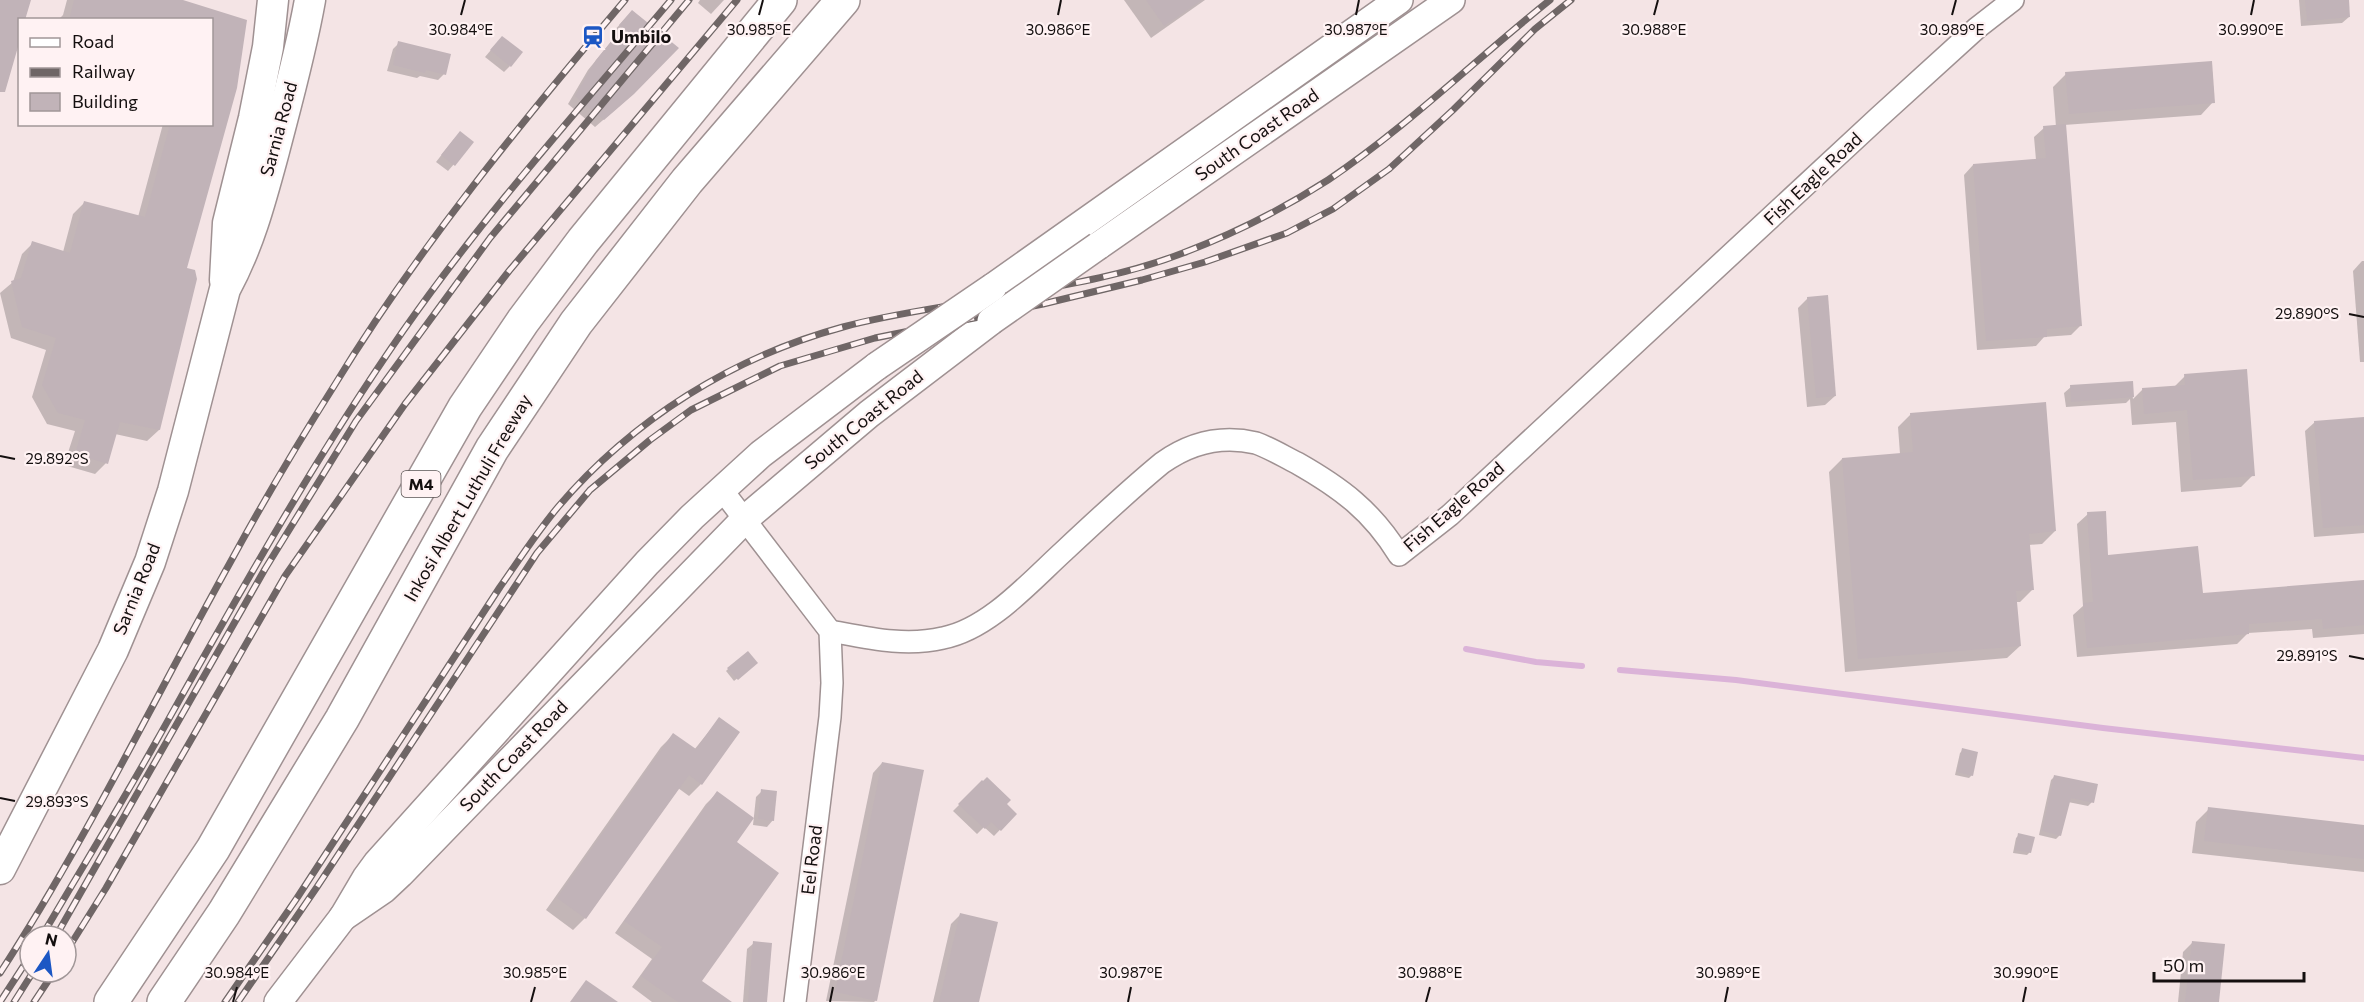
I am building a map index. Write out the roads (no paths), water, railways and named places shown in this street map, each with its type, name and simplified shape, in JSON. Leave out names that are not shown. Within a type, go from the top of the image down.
[{"type":"highway","name":"M4","points":[[111,1002],[213,849],[465,407],[522,321],[583,241],[780,0]]},
{"type":"highway","name":"Inkosi Albert Luthuli Freeway","points":[[164,1002],[224,913],[342,719],[492,449],[576,323],[687,181],[843,0]]},
{"type":"main road","name":"Sarnia Road","points":[[0,869],[113,650],[150,562],[172,491],[225,289],[228,223],[254,118],[268,47],[273,0]]},
{"type":"main road","name":"Sarnia Road","points":[[225,289],[237,268],[253,227],[290,92],[310,0]]},
{"type":"street","name":"South Coast Road","points":[[278,1002],[343,917],[366,878],[378,863],[647,563],[761,454],[877,366],[993,287],[1399,0]]},
{"type":"street","name":"South Coast Road","points":[[343,917],[384,889],[400,874],[745,519],[869,414],[991,321],[1451,0]]},
{"type":"street","name":"Fish Eagle Road","points":[[830,631],[907,643],[945,638],[973,627],[1030,582],[1162,463],[1187,448],[1211,441],[1242,440],[1256,443],[1334,485],[1368,512],[1399,555],[1450,515],[1887,110],[1977,28],[2013,0]]},
{"type":"street","points":[[722,490],[830,631]]},
{"type":"street","name":"Eel Road","points":[[795,1002],[830,717],[832,682],[830,631]]},
{"type":"waterway","points":[[1466,649],[1536,662],[1582,666]]},
{"type":"waterway","points":[[1620,670],[1736,680],[2103,728],[2364,758]]},
{"type":"railway","points":[[0,973],[91,821],[268,495],[366,335],[472,187],[625,0]]},
{"type":"railway","points":[[49,924],[143,765],[275,532],[370,380],[466,246],[533,162],[671,0]]},
{"type":"railway","points":[[63,924],[265,569],[356,421],[490,238],[689,0]]},
{"type":"railway","points":[[78,933],[285,576],[405,404],[509,271],[737,0]]},
{"type":"railway","points":[[225,1002],[297,898],[535,536],[587,475],[652,419],[687,395],[724,374],[763,355],[802,340],[873,320],[1103,277],[1157,262],[1220,238],[1276,211],[1328,180],[1386,138],[1550,0]]},
{"type":"railway","points":[[238,1002],[317,887],[537,553],[590,490],[650,440],[691,410],[780,366],[875,338],[1043,304],[1142,280],[1205,262],[1287,233],[1333,209],[1389,169],[1535,29],[1571,0]]},
{"type":"railway","points":[[0,1002],[18,974]]},
{"type":"railway","points":[[14,1002],[25,984]]},
{"type":"railway","points":[[34,1002],[46,984]]},
{"type":"place","name":"Umbilo","points":[[593,37]]}]
